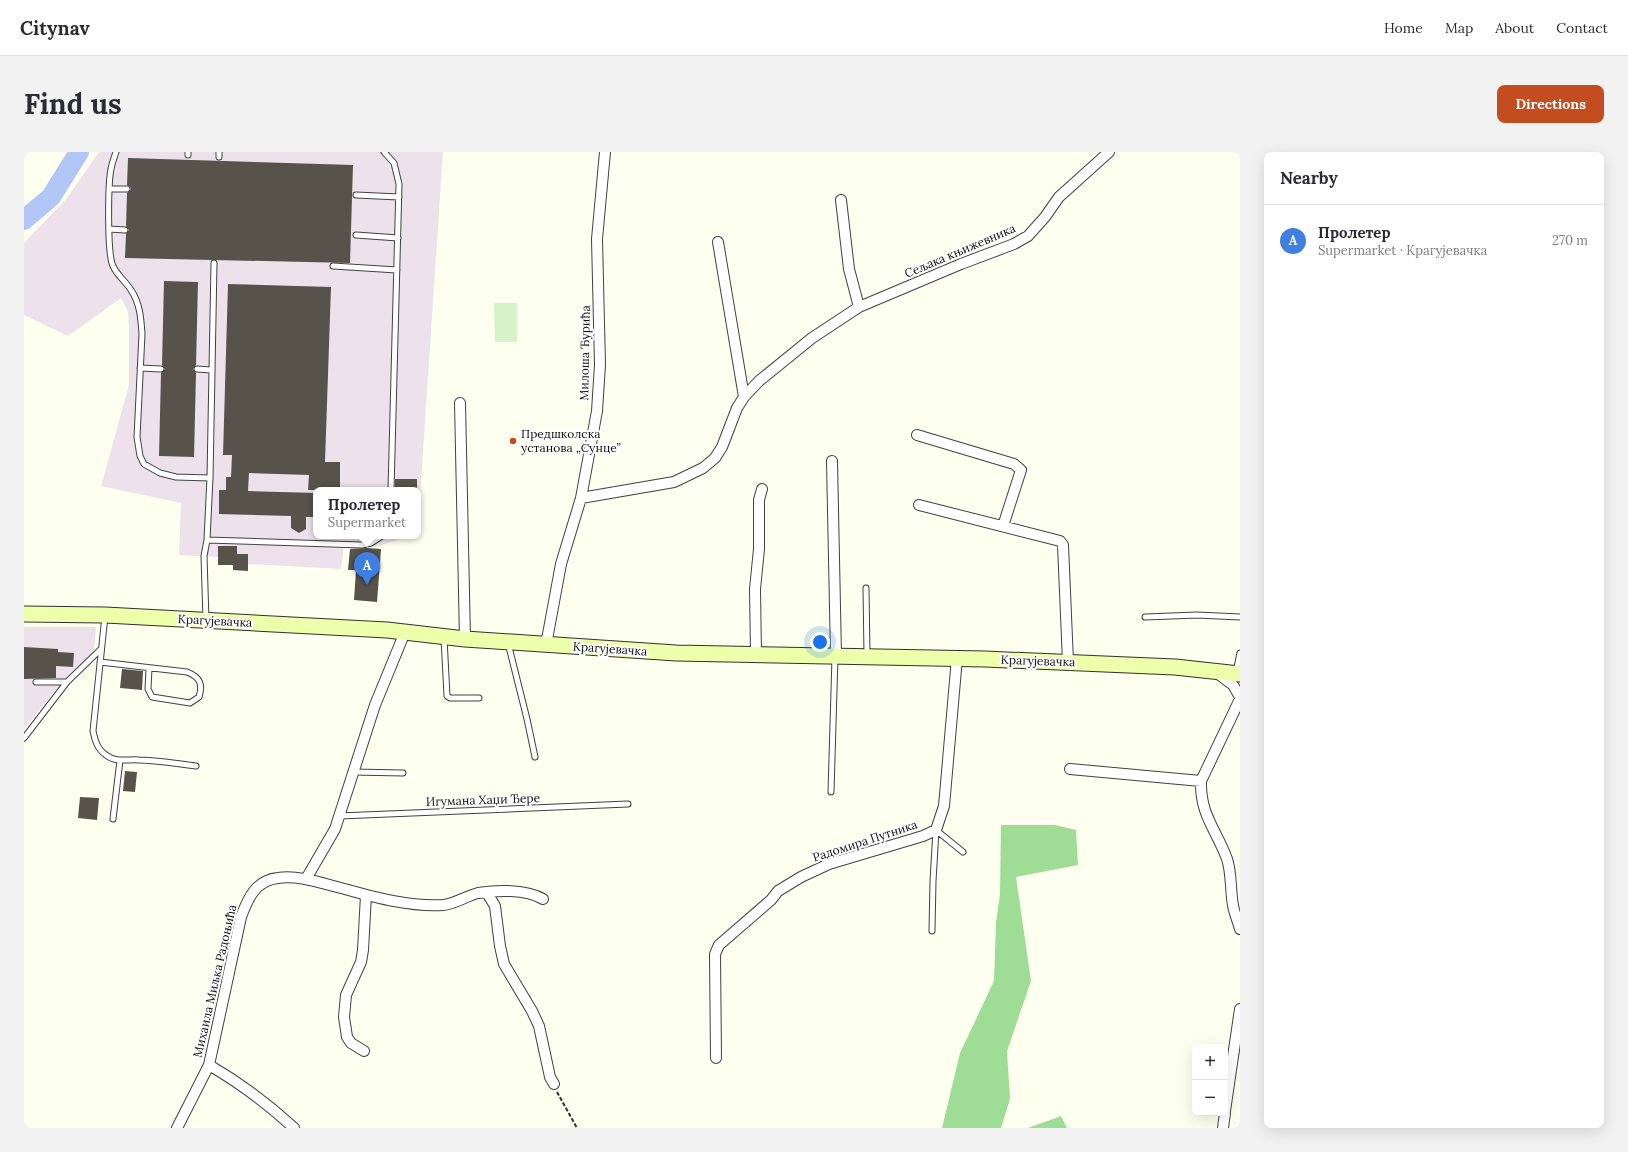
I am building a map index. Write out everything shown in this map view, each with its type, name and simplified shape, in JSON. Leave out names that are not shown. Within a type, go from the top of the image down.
[{"type":"main road","name":"Крагујевачка","points":[[24,614],[105,615],[405,632],[465,639],[676,653],[957,658],[1068,662],[1212,670],[1238,673]]},
{"type":"street","name":"Милоша Ђурића","points":[[546,644],[561,564],[581,498],[597,411],[600,373],[597,239],[605,152]]},
{"type":"street","name":"Сељака књижевника","points":[[581,498],[674,482],[703,468],[715,458],[722,447],[737,408],[744,397],[759,381],[812,338],[860,307],[960,264],[1014,244],[1028,236],[1045,217],[1059,197],[1109,152]]},
{"type":"street","points":[[841,200],[848,269],[860,307]]},
{"type":"street","points":[[718,242],[744,397]]},
{"type":"street","points":[[460,403],[465,639]]},
{"type":"street","points":[[917,435],[1014,464],[1021,470],[1003,526]]},
{"type":"street","points":[[832,460],[836,656]]},
{"type":"street","points":[[756,655],[755,589],[759,549],[759,500],[762,489]]},
{"type":"street","points":[[920,505],[1003,526],[1060,542],[1063,545],[1068,662]]},
{"type":"street","points":[[306,879],[335,829],[375,705],[405,632]]},
{"type":"street","name":"Радомира Путника","points":[[716,1058],[715,954],[719,944],[771,900],[778,891],[801,877],[829,864],[923,836],[936,830],[944,806],[957,658]]},
{"type":"street","points":[[1212,670],[1233,685],[1240,698],[1201,781],[1203,806],[1226,859],[1232,880],[1240,929]]},
{"type":"street","points":[[1070,769],[1201,781]]},
{"type":"street","name":"Михаила Миљка Радоњића","points":[[177,1128],[209,1065],[241,917],[248,899],[255,888],[265,882],[278,878],[306,879],[394,902],[445,905],[478,894],[520,891],[534,894],[543,899]]},
{"type":"street","points":[[487,893],[495,906],[504,964],[532,1011],[539,1026],[550,1077],[554,1084]]},
{"type":"street","points":[[364,1051],[351,1042],[347,1037],[344,1017],[346,995],[361,962],[366,895]]},
{"type":"street","points":[[1228,1092],[1240,1014]]},
{"type":"street","points":[[209,1065],[262,1099],[294,1128]]},
{"type":"street","points":[[1223,1128],[1224,1116]]},
{"type":"lane","points":[[116,152],[110,170],[109,252],[113,267],[132,291],[138,303],[142,334],[137,436],[140,456],[144,464],[160,473],[176,477],[210,478]]},
{"type":"lane","points":[[384,152],[394,163],[400,184],[391,487]]},
{"type":"lane","points":[[110,189],[127,190]]},
{"type":"lane","points":[[356,195],[399,197]]},
{"type":"lane","points":[[109,229],[125,230]]},
{"type":"lane","points":[[356,236],[398,238]]},
{"type":"lane","points":[[206,621],[204,556],[207,540],[210,478],[214,263]]},
{"type":"lane","points":[[333,266],[397,270]]},
{"type":"lane","points":[[140,368],[161,369]]},
{"type":"lane","points":[[197,369],[211,370]]},
{"type":"lane","points":[[207,540],[362,545],[371,543],[377,539]]},
{"type":"lane","points":[[866,588],[867,656]]},
{"type":"lane","points":[[105,615],[93,731],[96,744],[105,755],[112,759],[139,760],[196,766]]},
{"type":"lane","points":[[1145,617],[1196,615],[1240,616]]},
{"type":"lane","points":[[444,637],[447,696],[450,698],[478,698]]},
{"type":"lane","points":[[508,642],[535,757]]},
{"type":"lane","points":[[24,738],[67,682],[101,649]]},
{"type":"lane","points":[[1238,673],[1240,653]]},
{"type":"lane","points":[[831,792],[836,656]]},
{"type":"lane","points":[[100,662],[187,672],[195,675],[199,680],[201,686],[199,697],[190,703],[152,697],[148,689],[150,668]]},
{"type":"lane","points":[[36,682],[67,682]]},
{"type":"lane","points":[[113,819],[120,760]]},
{"type":"lane","points":[[353,772],[403,773]]},
{"type":"lane","name":"Игумана Хаџи Ђере","points":[[339,816],[628,804]]},
{"type":"lane","points":[[936,830],[963,852]]},
{"type":"lane","points":[[932,931],[936,830]]},
{"type":"path","points":[[554,1084],[577,1128]]},
{"type":"shaded area","points":[[99,152],[443,152],[421,487],[313,487],[313,539],[401,539],[379,546],[344,547],[341,569],[248,564],[248,571],[233,570],[233,562],[226,565],[218,565],[218,557],[179,555],[181,503],[101,486],[129,385],[128,312],[121,298],[68,336],[24,315],[24,243],[67,198]]},
{"type":"shaded area","points":[[24,627],[96,627],[94,652],[58,687],[24,729]]},
{"type":"green space","points":[[494,303],[517,303],[517,342],[495,342]]},
{"type":"green space","points":[[1001,825],[1055,825],[1076,830],[1078,865],[1016,877],[1031,981],[1007,1051],[1010,1099],[1001,1128],[942,1128],[960,1053],[994,981],[996,923],[1000,894]]},
{"type":"green space","points":[[1061,1116],[1067,1128],[1028,1128]]},
{"type":"building","points":[[128,158],[353,165],[350,263],[125,258],[126,234],[129,230],[126,226],[127,193],[131,189],[127,185]]},
{"type":"building","points":[[164,281],[198,282],[196,365],[193,369],[196,373],[194,457],[159,456],[161,373],[165,369],[162,365]]},
{"type":"building","points":[[228,284],[331,287],[325,462],[340,462],[340,487],[313,487],[313,490],[308,490],[309,475],[249,473],[248,491],[313,493],[313,517],[306,517],[306,529],[299,533],[291,528],[291,516],[219,514],[219,490],[226,490],[226,477],[231,477],[232,455],[223,455]]},
{"type":"building","points":[[395,479],[417,479],[417,487],[395,487]]},
{"type":"building","points":[[218,546],[237,546],[237,554],[248,554],[248,571],[233,570],[233,565],[218,565]]},
{"type":"building","points":[[350,549],[381,549],[377,602],[354,600],[356,570],[348,570]]},
{"type":"building","points":[[24,647],[58,649],[58,652],[74,653],[73,667],[56,666],[56,678],[24,679]]},
{"type":"building","points":[[122,669],[143,671],[142,690],[120,688]]},
{"type":"building","points":[[125,771],[137,772],[135,792],[123,791]]},
{"type":"building","points":[[80,797],[99,798],[97,820],[78,818]]},
{"type":"waterway","points":[[24,220],[51,197],[79,152]]},
{"type":"place","name":"Предшколска установа „Сунце”","points":[[513,441]]},
{"type":"place","name":"Пролетер","points":[[367,585]]}]
